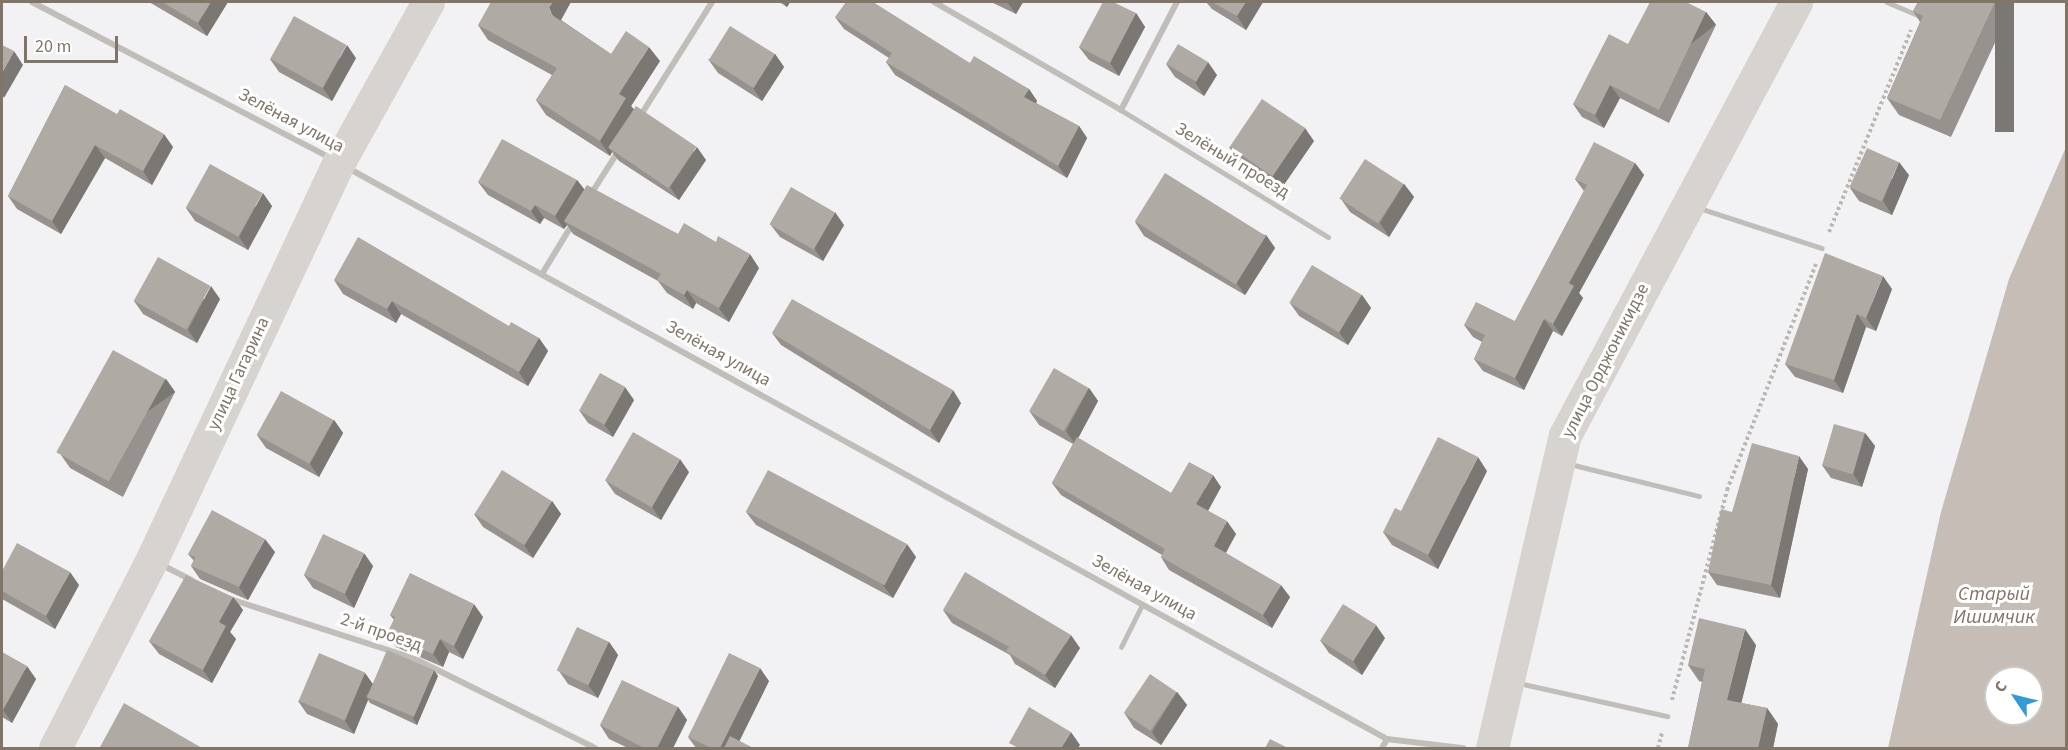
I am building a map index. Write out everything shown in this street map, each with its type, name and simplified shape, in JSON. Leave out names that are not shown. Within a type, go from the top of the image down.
[{"type":"main road","name":"улица Гагарина","points":[[55,748],[152,559],[339,162],[428,2]]},
{"type":"main road","name":"улица Орджоникидзе","points":[[1492,748],[1565,435],[1796,2]]},
{"type":"street","name":"Зелёная улица","points":[[32,2],[339,162],[1387,739]]},
{"type":"street","points":[[636,123],[712,2]]},
{"type":"street","name":"Зелёный проезд","points":[[934,2],[1121,110]]},
{"type":"street","points":[[1121,110],[1177,2]]},
{"type":"street","points":[[586,203],[624,143]]},
{"type":"street","points":[[542,274],[580,213]]},
{"type":"street","points":[[152,559],[202,585]]},
{"type":"street","name":"2-й проезд","points":[[222,596],[413,658],[595,748]]},
{"type":"street","points":[[1382,748],[1387,739],[1463,748]]},
{"type":"lane","points":[[1887,2],[1917,15]]},
{"type":"lane","name":"Зелёный проезд","points":[[1121,110],[1329,237]]},
{"type":"lane","points":[[1688,204],[1822,248]]},
{"type":"lane","points":[[1559,461],[1699,496]]},
{"type":"lane","points":[[1121,647],[1142,605]]},
{"type":"lane","points":[[1508,681],[1667,716]]},
{"type":"path","points":[[1658,748],[1727,490],[1917,15]]},
{"type":"water","name":"Старый Ишимчик","points":[[2066,147],[2066,748],[1888,748],[1941,512],[2009,279]]},
{"type":"building","points":[[162,2],[211,2],[198,23]]},
{"type":"building","points":[[491,2],[553,2],[549,7],[552,15],[611,54],[626,31],[649,47],[619,94],[626,98],[600,141],[536,100],[557,68],[478,25]]},
{"type":"building","points":[[846,2],[873,2],[970,63],[974,56],[1029,89],[1024,97],[1079,126],[1058,166],[886,62],[892,53],[835,17]]},
{"type":"building","points":[[1103,2],[1113,2],[1136,13],[1110,63],[1079,47]]},
{"type":"building","points":[[1212,2],[1246,2],[1237,16]]},
{"type":"building","points":[[1650,2],[1686,2],[1706,12],[1659,110],[1610,85],[1595,115],[1573,104],[1609,34],[1628,44]]},
{"type":"building","points":[[1918,2],[1995,2],[1940,120],[1887,98],[1923,16],[1913,11]]},
{"type":"building","points":[[294,16],[346,45],[323,88],[270,59]]},
{"type":"building","points":[[730,26],[775,54],[754,88],[709,60]]},
{"type":"building","points":[[1178,44],[1208,62],[1196,82],[1166,64]]},
{"type":"building","points":[[2,45],[14,51],[2,73]]},
{"type":"building","points":[[65,85],[117,114],[120,109],[164,134],[143,171],[95,145],[52,221],[8,196]]},
{"type":"building","points":[[1262,99],[1305,128],[1273,176],[1230,147]]},
{"type":"building","points":[[636,106],[697,147],[669,188],[608,147]]},
{"type":"building","points":[[502,139],[577,180],[555,216],[535,205],[531,211],[478,182]]},
{"type":"building","points":[[1594,142],[1635,163],[1569,283],[1574,286],[1553,324],[1544,319],[1515,378],[1474,359],[1485,335],[1464,325],[1476,302],[1515,321],[1587,185],[1575,179]]},
{"type":"building","points":[[1867,148],[1899,162],[1881,202],[1850,187]]},
{"type":"building","points":[[1365,159],[1404,184],[1378,223],[1339,198]]},
{"type":"building","points":[[210,164],[262,193],[238,237],[186,208]]},
{"type":"building","points":[[1165,173],[1266,236],[1236,284],[1135,221]]},
{"type":"building","points":[[587,185],[678,234],[684,223],[716,242],[718,236],[750,254],[719,308],[687,290],[684,295],[657,280],[661,274],[564,221]]},
{"type":"building","points":[[791,187],[835,212],[814,250],[770,224]]},
{"type":"building","points":[[358,237],[509,326],[511,322],[539,338],[519,372],[392,301],[387,309],[334,280]]},
{"type":"building","points":[[1825,253],[1883,276],[1866,318],[1857,314],[1834,380],[1785,364]]},
{"type":"building","points":[[158,257],[210,286],[186,330],[134,301]]},
{"type":"building","points":[[1312,265],[1362,295],[1339,333],[1289,303]]},
{"type":"building","points":[[792,299],[953,390],[930,430],[772,333]]},
{"type":"building","points":[[113,350],[165,379],[109,481],[56,452]]},
{"type":"building","points":[[1054,368],[1089,388],[1064,431],[1029,411]]},
{"type":"building","points":[[600,373],[625,387],[605,425],[579,411]]},
{"type":"building","points":[[281,391],[333,420],[309,464],[257,435]]},
{"type":"building","points":[[1834,424],[1865,433],[1853,474],[1822,465]]},
{"type":"building","points":[[633,432],[680,459],[652,507],[605,480]]},
{"type":"building","points":[[1077,437],[1171,493],[1189,462],[1213,475],[1196,504],[1227,521],[1214,546],[1281,585],[1263,615],[1161,557],[1165,549],[1052,483]]},
{"type":"building","points":[[1438,437],[1478,457],[1428,555],[1383,532],[1395,508],[1401,511]]},
{"type":"building","points":[[1752,443],[1799,456],[1771,585],[1708,572],[1721,509],[1732,512]]},
{"type":"building","points":[[502,470],[552,501],[524,545],[474,514]]},
{"type":"building","points":[[768,470],[907,544],[885,585],[746,511]]},
{"type":"building","points":[[212,510],[265,539],[239,587],[191,566],[195,557],[188,554]]},
{"type":"building","points":[[323,534],[364,553],[345,594],[304,575]]},
{"type":"building","points":[[17,543],[70,572],[46,616],[2,591],[2,571]]},
{"type":"building","points":[[965,572],[1071,635],[1045,675],[1006,651],[1009,647],[943,610]]},
{"type":"building","points":[[410,573],[474,604],[454,646],[440,639],[433,654],[387,634],[395,617],[390,615]]},
{"type":"building","points":[[186,575],[233,597],[219,622],[226,626],[203,670],[149,641]]},
{"type":"building","points":[[1343,604],[1376,625],[1353,661],[1320,640]]},
{"type":"building","points":[[1699,618],[1745,629],[1727,700],[1767,708],[1758,748],[1688,748],[1705,669],[1688,665]]},
{"type":"building","points":[[577,627],[609,642],[588,685],[557,671]]},
{"type":"building","points":[[387,650],[434,670],[414,717],[367,697]]},
{"type":"building","points":[[2,652],[27,666],[3,710],[2,709]]},
{"type":"building","points":[[319,653],[365,673],[345,720],[299,701]]},
{"type":"building","points":[[729,653],[760,668],[720,748],[712,748],[688,737]]},
{"type":"building","points":[[1150,674],[1177,692],[1150,731],[1124,713]]},
{"type":"building","points":[[622,680],[678,707],[657,748],[644,748],[600,725]]},
{"type":"building","points":[[124,703],[202,748],[100,747]]},
{"type":"building","points":[[1029,707],[1071,732],[1061,748],[1018,748],[1009,743]]},
{"type":"building","points":[[730,736],[753,748],[724,748]]},
{"type":"building","points":[[1270,739],[1288,748],[1265,748]]}]
